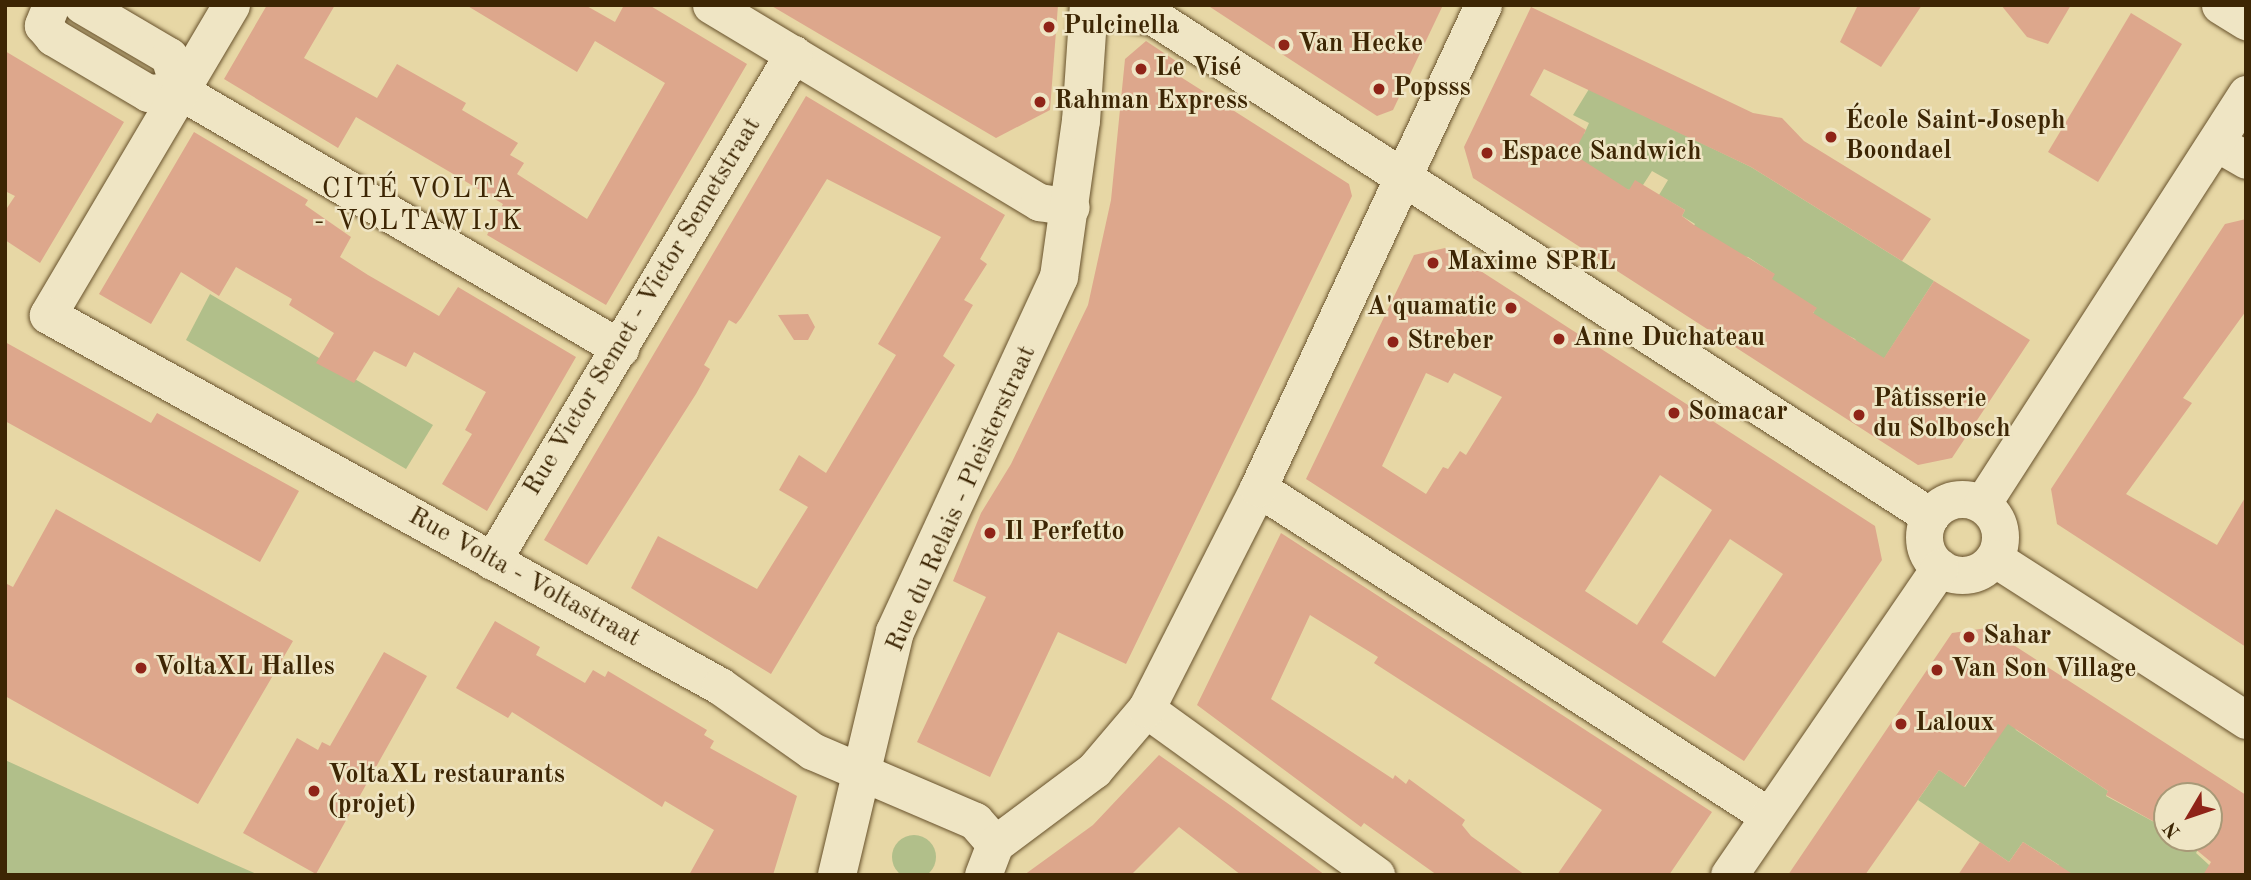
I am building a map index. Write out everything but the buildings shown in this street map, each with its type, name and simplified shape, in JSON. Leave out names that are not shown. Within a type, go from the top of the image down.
[{"type":"street","points":[[51,5],[43,25],[53,37],[148,93],[180,91],[620,348]]},
{"type":"street","points":[[82,5],[169,56],[180,91]]},
{"type":"street","points":[[180,91],[231,5]]},
{"type":"street","points":[[711,5],[1039,202],[1071,208]]},
{"type":"street","points":[[989,860],[1086,777],[1146,709],[1258,488],[1483,5]]},
{"type":"street","points":[[2220,5],[2246,21]]},
{"type":"street","points":[[1090,6],[1154,17],[1930,516]]},
{"type":"street","name":"Rue du Relais - Pleisterstraat","points":[[837,875],[895,632],[1040,328],[1059,277],[1071,208],[1090,6]]},
{"type":"street","name":"Rue Victor Semet - Victor Semetstraat","points":[[492,561],[793,54]]},
{"type":"street","name":"Rue Volta - Voltastraat","points":[[180,91],[48,315],[720,686],[812,751],[975,821],[989,860]]},
{"type":"street","points":[[1982,504],[2231,152],[2246,94]]},
{"type":"street","points":[[1258,488],[1769,816]]},
{"type":"street","points":[[1954,499],[1982,504],[2000,528],[1994,558],[1969,574],[1940,567],[1925,544],[1930,516],[1954,499]]},
{"type":"street","points":[[1994,558],[2246,720]]},
{"type":"street","points":[[1728,875],[1940,567]]},
{"type":"street","points":[[1146,709],[1376,875]]},
{"type":"green space","points":[[1589,89],[1751,167],[1934,281],[1876,371],[1855,339],[1811,317],[1816,308],[1769,282],[1774,274],[1748,257],[1678,249],[1695,224],[1682,216],[1685,210],[1659,195],[1668,180],[1652,171],[1643,185],[1629,190],[1574,171],[1565,125],[1584,134],[1589,123],[1573,115]]},
{"type":"green space","points":[[210,294],[433,425],[406,469],[186,340]]},
{"type":"green space","points":[[1999,695],[2016,730],[2108,791],[2106,796],[2153,821],[2153,852],[2197,852],[2220,875],[2054,875],[2059,865],[2023,842],[2009,862],[1918,800],[1939,770],[1965,787],[1985,757],[1967,745]]},
{"type":"green space","points":[[5,760],[227,861],[259,875],[5,875]]},
{"type":"green space","points":[[914,835],[929,842],[936,857],[929,872],[914,879],[899,872],[892,857],[899,842]]},
{"type":"place","name":"Pulcinella","points":[[1049,27]]},
{"type":"place","name":"Van Hecke","points":[[1284,45]]},
{"type":"place","name":"Le Visé","points":[[1141,69]]},
{"type":"place","name":"Popsss","points":[[1379,89]]},
{"type":"place","name":"Rahman Express","points":[[1040,102]]},
{"type":"place","name":"École Saint-Joseph Boondael","points":[[1831,137]]},
{"type":"place","name":"Espace Sandwich","points":[[1487,153]]},
{"type":"place","name":"Maxime SPRL","points":[[1433,263]]},
{"type":"place","name":"A'quamatic","points":[[1511,308]]},
{"type":"place","name":"Anne Duchateau","points":[[1559,339]]},
{"type":"place","name":"Streber","points":[[1393,342]]},
{"type":"place","name":"Somacar","points":[[1674,413]]},
{"type":"place","name":"Pâtisserie du Solbosch","points":[[1859,415]]},
{"type":"place","name":"Il Perfetto","points":[[990,533]]},
{"type":"place","name":"Sahar","points":[[1969,637]]},
{"type":"place","name":"VoltaXL Halles","points":[[141,668]]},
{"type":"place","name":"Van Son Village","points":[[1937,670]]},
{"type":"place","name":"Laloux","points":[[1901,724]]},
{"type":"place","name":"VoltaXL restaurants (projet)","points":[[314,791]]},
{"type":"district","name":"CITÉ VOLTA - VOLTAWIJK","points":[[419,206]]}]
